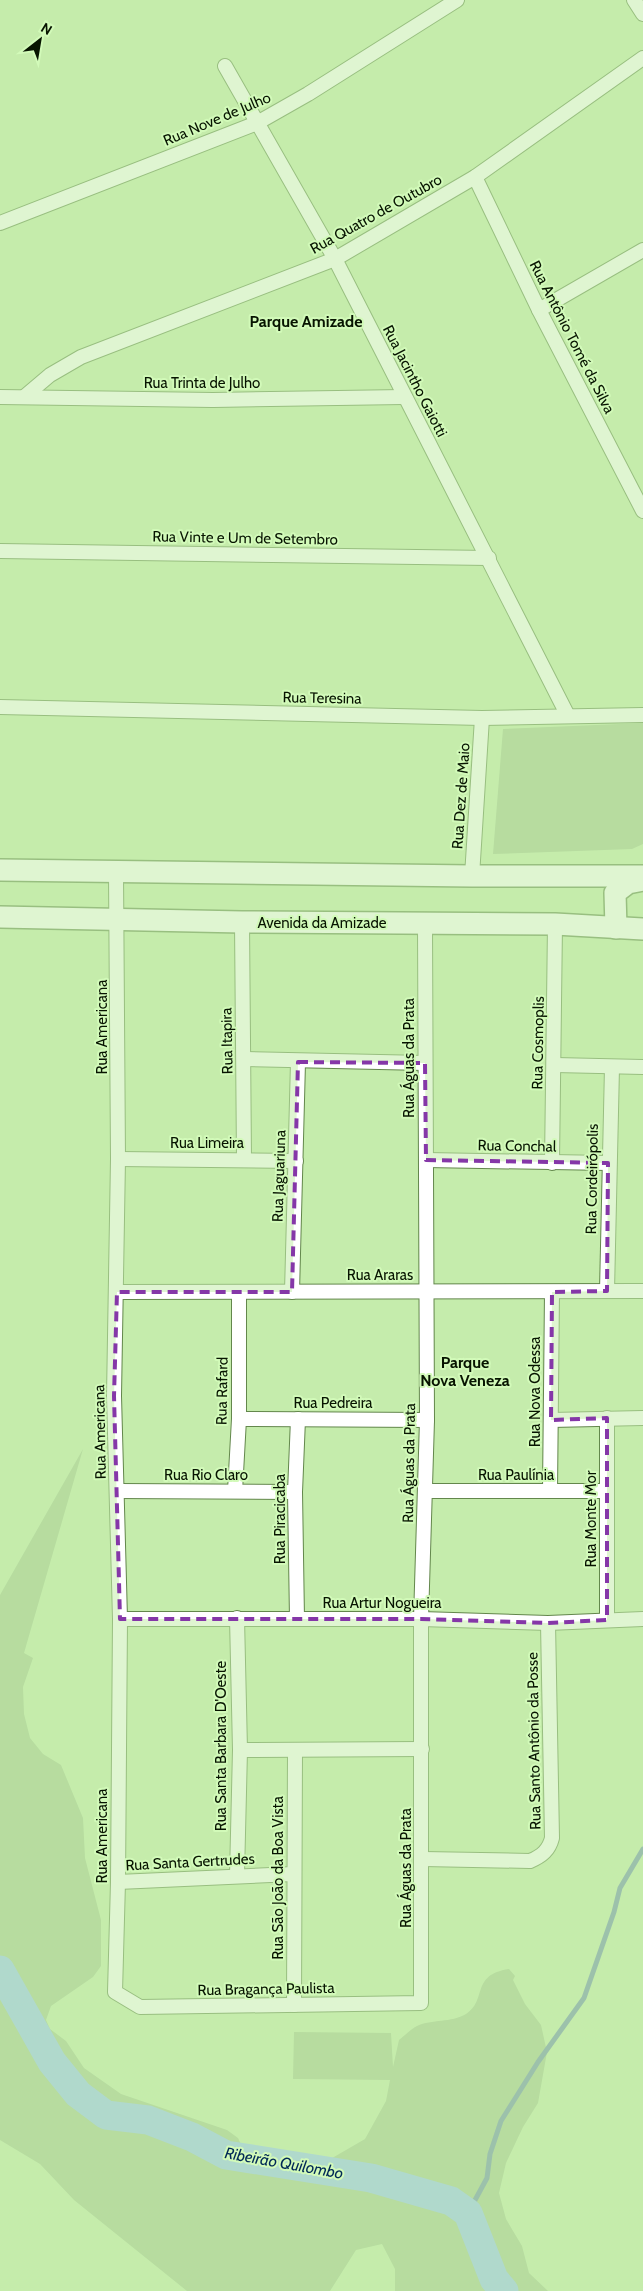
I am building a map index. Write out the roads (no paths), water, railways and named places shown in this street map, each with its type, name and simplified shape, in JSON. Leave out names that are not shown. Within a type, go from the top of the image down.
[{"type":"main road","points":[[0,870],[472,876],[643,876]]},
{"type":"main road","points":[[616,928],[615,893],[628,883],[643,880]]},
{"type":"main road","name":"Avenida da Amizade","points":[[0,917],[242,922],[555,924],[643,929]]},
{"type":"street","name":"Rua Nove de Julho","points":[[0,223],[257,123],[308,94],[457,0]]},
{"type":"street","points":[[634,0],[643,14]]},
{"type":"street","name":"Rua Quatro de Outubro","points":[[24,397],[50,375],[81,357],[335,259],[475,176],[643,58]]},
{"type":"street","name":"Rua Jacintho Gaiotti","points":[[225,66],[335,259],[568,716]]},
{"type":"street","name":"Rua Antônio Tomé da Silva","points":[[475,176],[539,310],[643,511]]},
{"type":"street","points":[[539,310],[643,250]]},
{"type":"street","name":"Rua Trinta de Julho","points":[[0,396],[214,400],[404,397]]},
{"type":"street","name":"Rua Vinte e Um de Setembro","points":[[0,551],[489,558]]},
{"type":"street","name":"Rua Teresina","points":[[0,708],[482,718],[643,715]]},
{"type":"street","name":"Rua Dez de Maio","points":[[472,876],[482,718]]},
{"type":"street","name":"Rua Americana","points":[[115,1992],[118,1882],[120,1619],[114,1396],[118,1159],[118,919],[116,872]]},
{"type":"street","name":"Rua Itapira","points":[[242,922],[244,1160]]},
{"type":"street","name":"Rua Águas da Prata","points":[[421,2003],[423,1859],[421,1618],[427,1420],[425,924]]},
{"type":"street","name":"Rua Cosmoplis","points":[[552,1163],[555,1065],[555,924]]},
{"type":"street","points":[[244,1059],[298,1062],[425,1063]]},
{"type":"street","name":"Rua Jaguariuna","points":[[292,1292],[298,1062]]},
{"type":"street","points":[[555,1065],[643,1068]]},
{"type":"street","name":"Rua Cordeirópolis","points":[[607,1290],[608,1163],[612,1067]]},
{"type":"street","name":"Rua Limeira","points":[[118,1159],[296,1161]]},
{"type":"street","name":"Rua Conchal","points":[[426,1160],[608,1163]]},
{"type":"street","name":"Rua Araras","points":[[117,1292],[643,1291]]},
{"type":"street","name":"Rua Nova Odessa","points":[[550,1491],[552,1292]]},
{"type":"street","name":"Rua Rafard","points":[[235,1490],[239,1419],[239,1293]]},
{"type":"street","name":"Rua Monte Mor","points":[[607,1418],[607,1620]]},
{"type":"street","points":[[551,1420],[643,1418]]},
{"type":"street","name":"Rua Pedreira","points":[[239,1419],[427,1420]]},
{"type":"street","name":"Rua Piracicaba","points":[[298,1419],[295,1492],[298,1619]]},
{"type":"street","name":"Rua Rio Claro","points":[[118,1491],[235,1490],[295,1492]]},
{"type":"street","name":"Rua Paulínia","points":[[426,1491],[606,1491]]},
{"type":"street","name":"Rua Santa Barbara D'Oeste","points":[[236,1875],[240,1750],[237,1618]]},
{"type":"street","name":"Rua Artur Nogueira","points":[[120,1619],[421,1618],[548,1623],[643,1619]]},
{"type":"street","name":"Rua Santo Antônio da Posse","points":[[423,1859],[530,1861],[539,1857],[550,1846],[552,1838],[548,1623]]},
{"type":"street","points":[[240,1750],[422,1749]]},
{"type":"street","name":"Rua São João da Boa Vista","points":[[294,2006],[293,1874],[295,1751]]},
{"type":"street","name":"Rua Santa Gertrudes","points":[[118,1882],[236,1875],[293,1874]]},
{"type":"street","name":"Rua Bragança Paulista","points":[[115,1992],[140,2007],[421,2003]]},
{"type":"waterway","points":[[468,2213],[487,2178],[490,2154],[501,2121],[538,2062],[584,1998],[614,1912],[620,1888],[643,1849]]},
{"type":"waterway","name":"Ribeirão Quilombo","points":[[0,1970],[52,2062],[78,2094],[106,2115],[148,2120],[192,2137],[226,2155],[371,2178],[451,2201],[468,2213],[494,2279],[504,2291]]},
{"type":"district","name":"Parque Amizade","points":[[306,321]]},
{"type":"district","name":"Parque Nova Veneza","points":[[465,1371]]}]
